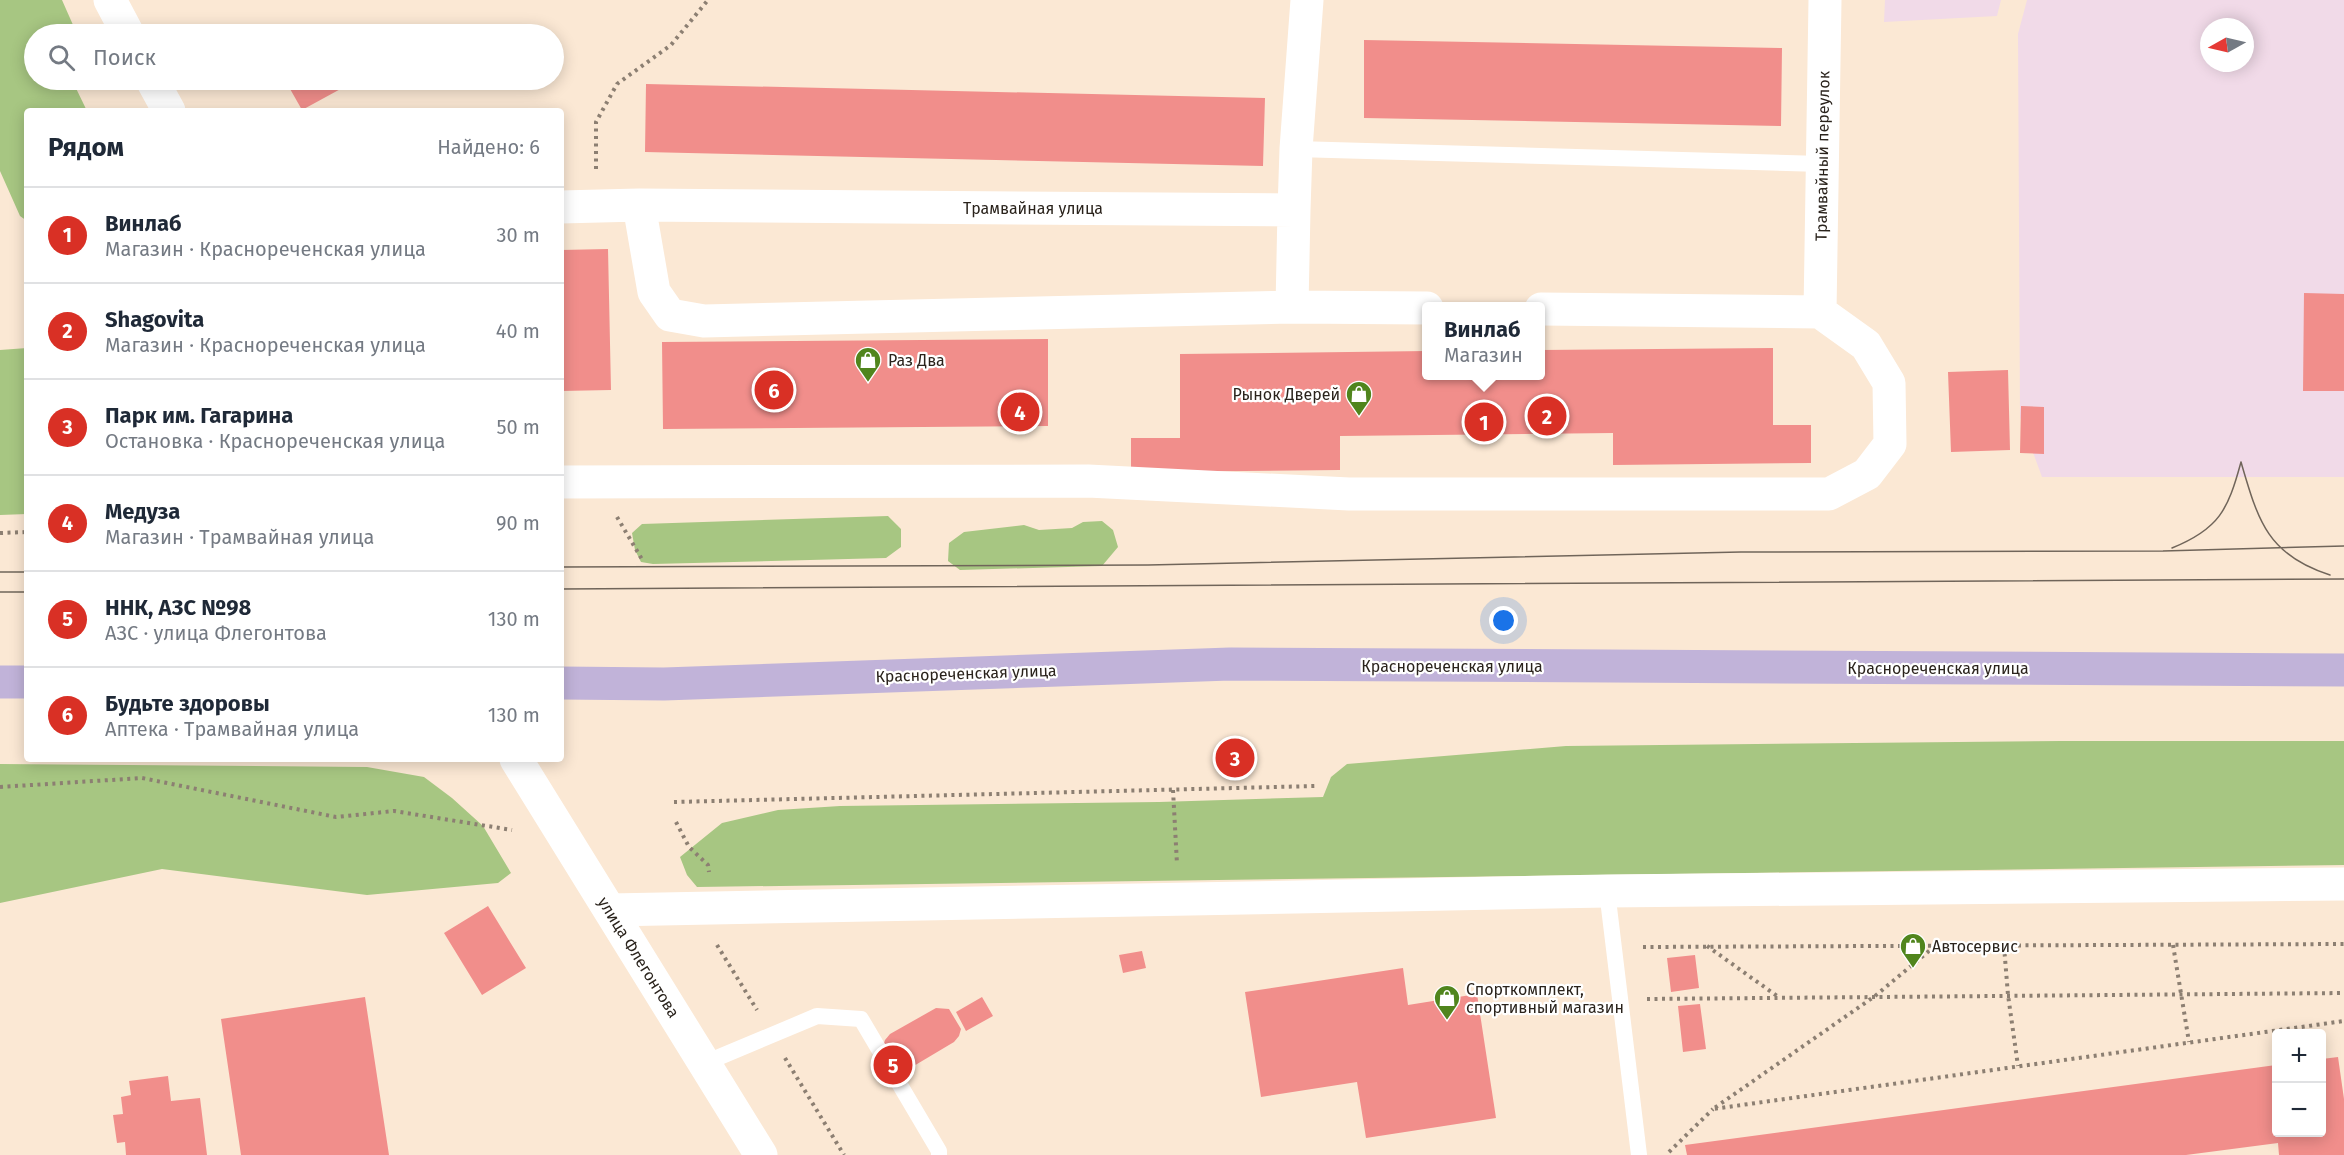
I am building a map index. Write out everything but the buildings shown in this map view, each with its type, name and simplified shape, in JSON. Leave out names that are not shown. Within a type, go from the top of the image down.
[{"type":"main road","name":"Краснореченская улица","points":[[564,683],[664,684],[1230,664],[2344,670]]},
{"type":"main road","points":[[0,682],[24,682]]},
{"type":"street","points":[[110,0],[123,24]]},
{"type":"street","points":[[1292,307],[1296,148],[1307,0]]},
{"type":"street","name":"Трамвайный переулок","points":[[1820,312],[1825,0]]},
{"type":"street","points":[[157,90],[167,108]]},
{"type":"street","points":[[639,205],[654,292],[670,315],[704,321],[1292,307],[1422,308]]},
{"type":"street","name":"Трамвайная улица","points":[[564,207],[639,205],[1294,210]]},
{"type":"street","points":[[564,482],[1088,481],[1349,494],[1829,494],[1867,474],[1890,444],[1889,383],[1866,345],[1820,312],[1545,309]]},
{"type":"street","name":"улица Флегонтова","points":[[518,762],[761,1155]]},
{"type":"street","points":[[610,910],[1607,891],[2344,884]]},
{"type":"lane","points":[[1296,148],[1821,164]]},
{"type":"lane","points":[[1607,891],[1639,1155]]},
{"type":"lane","points":[[705,1063],[816,1016],[861,1019],[939,1150],[939,1155]]},
{"type":"path","points":[[595,206],[596,122],[617,84],[671,45],[708,0]]},
{"type":"path","points":[[616,515],[643,561]]},
{"type":"path","points":[[0,534],[24,532]]},
{"type":"path","points":[[0,787],[142,778],[336,817],[394,811],[512,830]]},
{"type":"path","points":[[674,802],[1316,786]]},
{"type":"path","points":[[1173,790],[1179,899]]},
{"type":"path","points":[[676,822],[689,847],[708,865],[717,945],[844,1155]]},
{"type":"path","points":[[1613,947],[2344,944]]},
{"type":"path","points":[[2174,945],[2188,1042]]},
{"type":"path","points":[[1707,946],[1778,996]]},
{"type":"path","points":[[1666,1155],[1713,1109],[1875,996],[1935,946]]},
{"type":"path","points":[[2004,946],[2018,1066]]},
{"type":"path","points":[[1620,999],[2344,993]]},
{"type":"path","points":[[1713,1109],[2344,1021]]},
{"type":"shaded area","points":[[1885,0],[2001,0],[1997,16],[1884,22]]},
{"type":"shaded area","points":[[2027,0],[2344,0],[2344,477],[2042,477],[2020,417],[2018,34]]},
{"type":"green space","points":[[0,0],[62,0],[73,24],[24,24],[24,90],[77,90],[86,108],[24,108],[24,219],[20,216],[0,171]]},
{"type":"green space","points":[[24,348],[24,514],[0,515],[0,350]]},
{"type":"green space","points":[[888,516],[901,529],[901,547],[886,558],[653,564],[641,562],[635,550],[632,533],[642,524]]},
{"type":"green space","points":[[1102,521],[1113,530],[1118,547],[1102,566],[960,570],[948,561],[949,543],[964,532],[1024,525],[1039,530],[1072,528],[1083,522]]},
{"type":"green space","points":[[2062,741],[2344,741],[2344,865],[697,887],[687,875],[680,857],[722,823],[778,810],[840,806],[1159,802],[1323,797],[1331,777],[1347,764],[1566,746]]},
{"type":"green space","points":[[0,764],[367,767],[424,777],[483,826],[511,873],[498,883],[367,895],[162,869],[0,903]]},
{"type":"tram line","points":[[2241,462],[2253,501],[2268,533],[2292,557],[2330,575]]},
{"type":"tram line","points":[[2172,548],[2201,533],[2219,516],[2231,493],[2241,462]]},
{"type":"tram line","points":[[564,567],[1148,565],[1741,552],[2163,551],[2344,546]]},
{"type":"tram line","points":[[0,572],[24,572]]},
{"type":"tram line","points":[[564,589],[2344,579]]},
{"type":"tram line","points":[[0,592],[24,592]]},
{"type":"place","name":"Раз Два","points":[[868,383]]},
{"type":"place","name":"Будьте здоровы","points":[[774,390]]},
{"type":"place","name":"Медуза","points":[[1020,412]]},
{"type":"place","name":"Shagovita","points":[[1547,416]]},
{"type":"place","name":"Рынок Дверей","points":[[1359,417]]},
{"type":"place","name":"Винлаб","points":[[1484,422]]},
{"type":"place","name":"Парк им. Гагарина","points":[[1235,758]]},
{"type":"place","name":"Автосервис","points":[[1913,969]]},
{"type":"place","name":"Спорткомплект, спортивный магазин","points":[[1447,1021]]},
{"type":"place","name":"ННК, АЗС №98","points":[[893,1065]]}]
